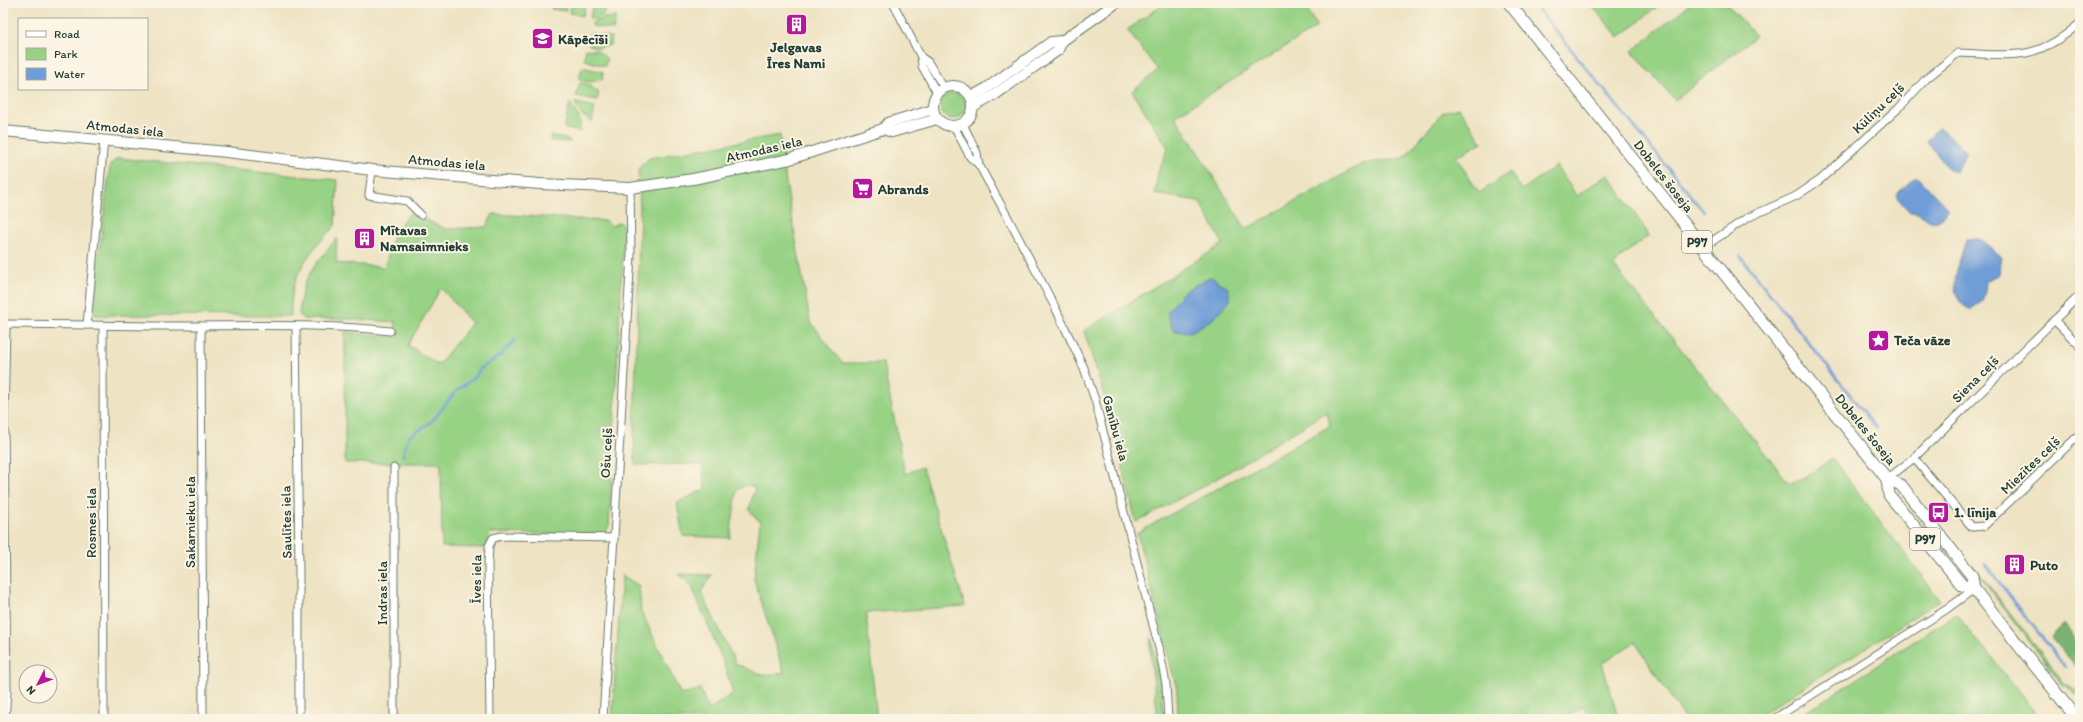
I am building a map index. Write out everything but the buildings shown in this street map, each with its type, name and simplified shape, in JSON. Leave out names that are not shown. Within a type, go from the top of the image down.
[{"type":"main road","points":[[972,102],[993,96],[1058,50],[1062,40],[1116,3]]},
{"type":"main road","name":"Dobeles šoseja","points":[[1509,3],[1702,248],[1887,479],[1889,494],[1962,585],[1974,589],[2077,719]]},
{"type":"main road","points":[[956,86],[962,88],[972,102],[970,117],[959,125],[945,125],[937,119],[933,109],[934,100],[941,91],[956,86]]},
{"type":"main road","name":"Atmodas iela","points":[[3,131],[227,152],[372,170],[540,184],[630,188],[693,179],[790,159],[883,129],[888,123],[933,109]]},
{"type":"main road","name":"Atmodas iela","points":[[883,129],[892,132],[937,119]]},
{"type":"street","points":[[893,3],[921,57],[928,62],[941,91]]},
{"type":"street","name":"Kūliņu ceļš","points":[[1702,248],[1747,218],[1796,196],[1820,180],[1899,108],[1936,69],[1958,53],[2011,56],[2039,51],[2055,43],[2080,23]]},
{"type":"street","name":"Ganību iela","points":[[959,125],[970,157],[979,165],[1055,307],[1090,384],[1159,648],[1166,684],[1168,719]]},
{"type":"street","points":[[87,325],[104,140]]},
{"type":"street","points":[[372,170],[370,195],[407,201],[421,215]]},
{"type":"street","name":"Ošu ceļš","points":[[603,719],[631,255],[630,188]]},
{"type":"street","name":"Siena ceļš","points":[[1887,479],[1914,458],[2080,295]]},
{"type":"street","points":[[2054,320],[2080,346]]},
{"type":"street","points":[[5,719],[7,692],[4,548],[5,324],[352,327],[390,331]]},
{"type":"street","name":"Rosmes iela","points":[[103,326],[104,719]]},
{"type":"street","name":"Sakarnieku iela","points":[[201,326],[203,719]]},
{"type":"street","name":"Saulītes iela","points":[[296,326],[299,564],[298,719]]},
{"type":"street","name":"Miezītes ceļš","points":[[1914,458],[1972,527],[1984,526],[2080,434]]},
{"type":"street","name":"Indras iela","points":[[394,468],[394,719]]},
{"type":"street","name":"Īves iela","points":[[490,719],[488,563],[489,546],[493,538],[502,536],[614,538]]},
{"type":"street","points":[[1774,719],[1947,609],[1974,589]]},
{"type":"green space","points":[[552,3],[565,3],[566,11],[551,9]]},
{"type":"green space","points":[[573,3],[585,3],[583,16],[569,13],[570,7]]},
{"type":"green space","points":[[593,3],[609,5],[603,15],[596,20],[590,18]]},
{"type":"green space","points":[[1165,3],[1303,3],[1317,27],[1175,116],[1246,229],[1362,164],[1404,158],[1443,112],[1459,108],[1482,142],[1456,157],[1479,193],[1510,172],[1522,190],[1556,166],[1577,196],[1608,174],[1649,235],[1623,255],[1614,266],[1789,483],[1803,479],[1832,458],[1940,600],[1754,719],[1685,719],[1635,642],[1602,663],[1619,719],[1592,719],[1583,706],[1566,719],[1178,719],[1177,690],[1137,533],[1330,426],[1327,412],[1218,478],[1136,522],[1108,407],[1084,331],[1223,244],[1199,201],[1155,194],[1158,172],[1168,148],[1132,91],[1158,70],[1127,30]]},
{"type":"green space","points":[[1589,3],[1662,3],[1619,37]]},
{"type":"green space","points":[[1691,3],[1726,3],[1756,36],[1675,100],[1632,51]]},
{"type":"green space","points":[[616,17],[613,30],[592,26],[592,23],[604,18]]},
{"type":"green space","points":[[590,33],[611,37],[610,45],[598,48],[589,45]]},
{"type":"green space","points":[[586,49],[597,50],[607,59],[605,66],[584,60]]},
{"type":"green space","points":[[582,67],[603,72],[602,80],[587,82],[582,81],[579,79]]},
{"type":"green space","points":[[580,83],[589,85],[599,93],[597,100],[576,96]]},
{"type":"green space","points":[[953,93],[962,97],[966,106],[962,115],[953,119],[944,115],[940,106],[944,97]]},
{"type":"green space","points":[[574,102],[595,107],[592,122],[582,115]]},
{"type":"green space","points":[[570,103],[579,117],[581,132],[564,128]]},
{"type":"green space","points":[[780,135],[786,183],[810,321],[842,363],[883,363],[905,474],[922,467],[965,606],[866,613],[877,719],[612,719],[622,575],[639,586],[641,611],[681,695],[700,689],[709,710],[733,693],[723,661],[692,587],[679,574],[712,575],[701,592],[736,664],[762,675],[784,673],[754,579],[760,522],[749,510],[755,487],[746,485],[737,490],[730,538],[683,536],[677,503],[705,489],[702,464],[635,465],[634,434],[640,206],[638,169],[649,158]]},
{"type":"green space","points":[[551,136],[570,140],[570,142],[550,141]]},
{"type":"green space","points":[[118,158],[338,180],[335,226],[316,246],[302,266],[293,289],[291,316],[95,315],[96,281],[110,165]]},
{"type":"green space","points":[[410,213],[446,229],[486,227],[493,214],[606,221],[611,226],[620,222],[624,228],[609,526],[604,535],[490,533],[485,548],[442,547],[441,463],[345,463],[345,332],[394,337],[396,322],[344,319],[303,319],[299,314],[303,289],[310,272],[337,238],[336,263],[385,267],[394,232]],"holes":[[[441,288],[472,323],[438,365],[408,345]]]},
{"type":"green space","points":[[1970,564],[1972,564],[2065,684],[2079,691],[2080,694],[2077,694],[2063,685]]},
{"type":"green space","points":[[1956,614],[2041,719],[1795,719]]},
{"type":"green space","points":[[2063,624],[2080,644],[2080,671],[2051,637]]},
{"type":"green space","points":[[1151,638],[1160,678],[1164,719],[1158,719],[1150,650]]},
{"type":"water","points":[[1939,127],[1967,152],[1955,172],[1949,170],[1927,141]]},
{"type":"water","points":[[1914,178],[1919,178],[1948,209],[1945,215],[1936,222],[1932,222],[1915,212],[1910,212],[1899,200],[1897,194]]},
{"type":"water","points":[[1966,239],[1980,239],[2002,257],[1999,274],[1986,281],[1983,298],[1979,304],[1971,310],[1961,303],[1955,288],[1957,271]]},
{"type":"water","points":[[1211,277],[1228,288],[1230,301],[1213,319],[1191,332],[1173,331],[1167,313],[1184,291]]},
{"type":"waterway","points":[[1538,9],[1704,212]]},
{"type":"waterway","points":[[1740,256],[1877,429]]},
{"type":"waterway","points":[[403,456],[405,446],[410,435],[423,428],[434,419],[455,392],[476,376],[480,369],[501,355],[515,340]]},
{"type":"waterway","points":[[1985,564],[2065,667]]},
{"type":"place","name":"Jelgavas Īres Nami","points":[[796,25]]},
{"type":"place","name":"Kāpēcīši","points":[[543,39]]},
{"type":"place","name":"Abrands","points":[[862,189]]},
{"type":"place","name":"Mītavas Namsaimnieks","points":[[365,238]]},
{"type":"place","name":"Teča vāze","points":[[1879,340]]},
{"type":"place","name":"1. līnija","points":[[1939,512]]},
{"type":"place","name":"Puto","points":[[2015,565]]}]
